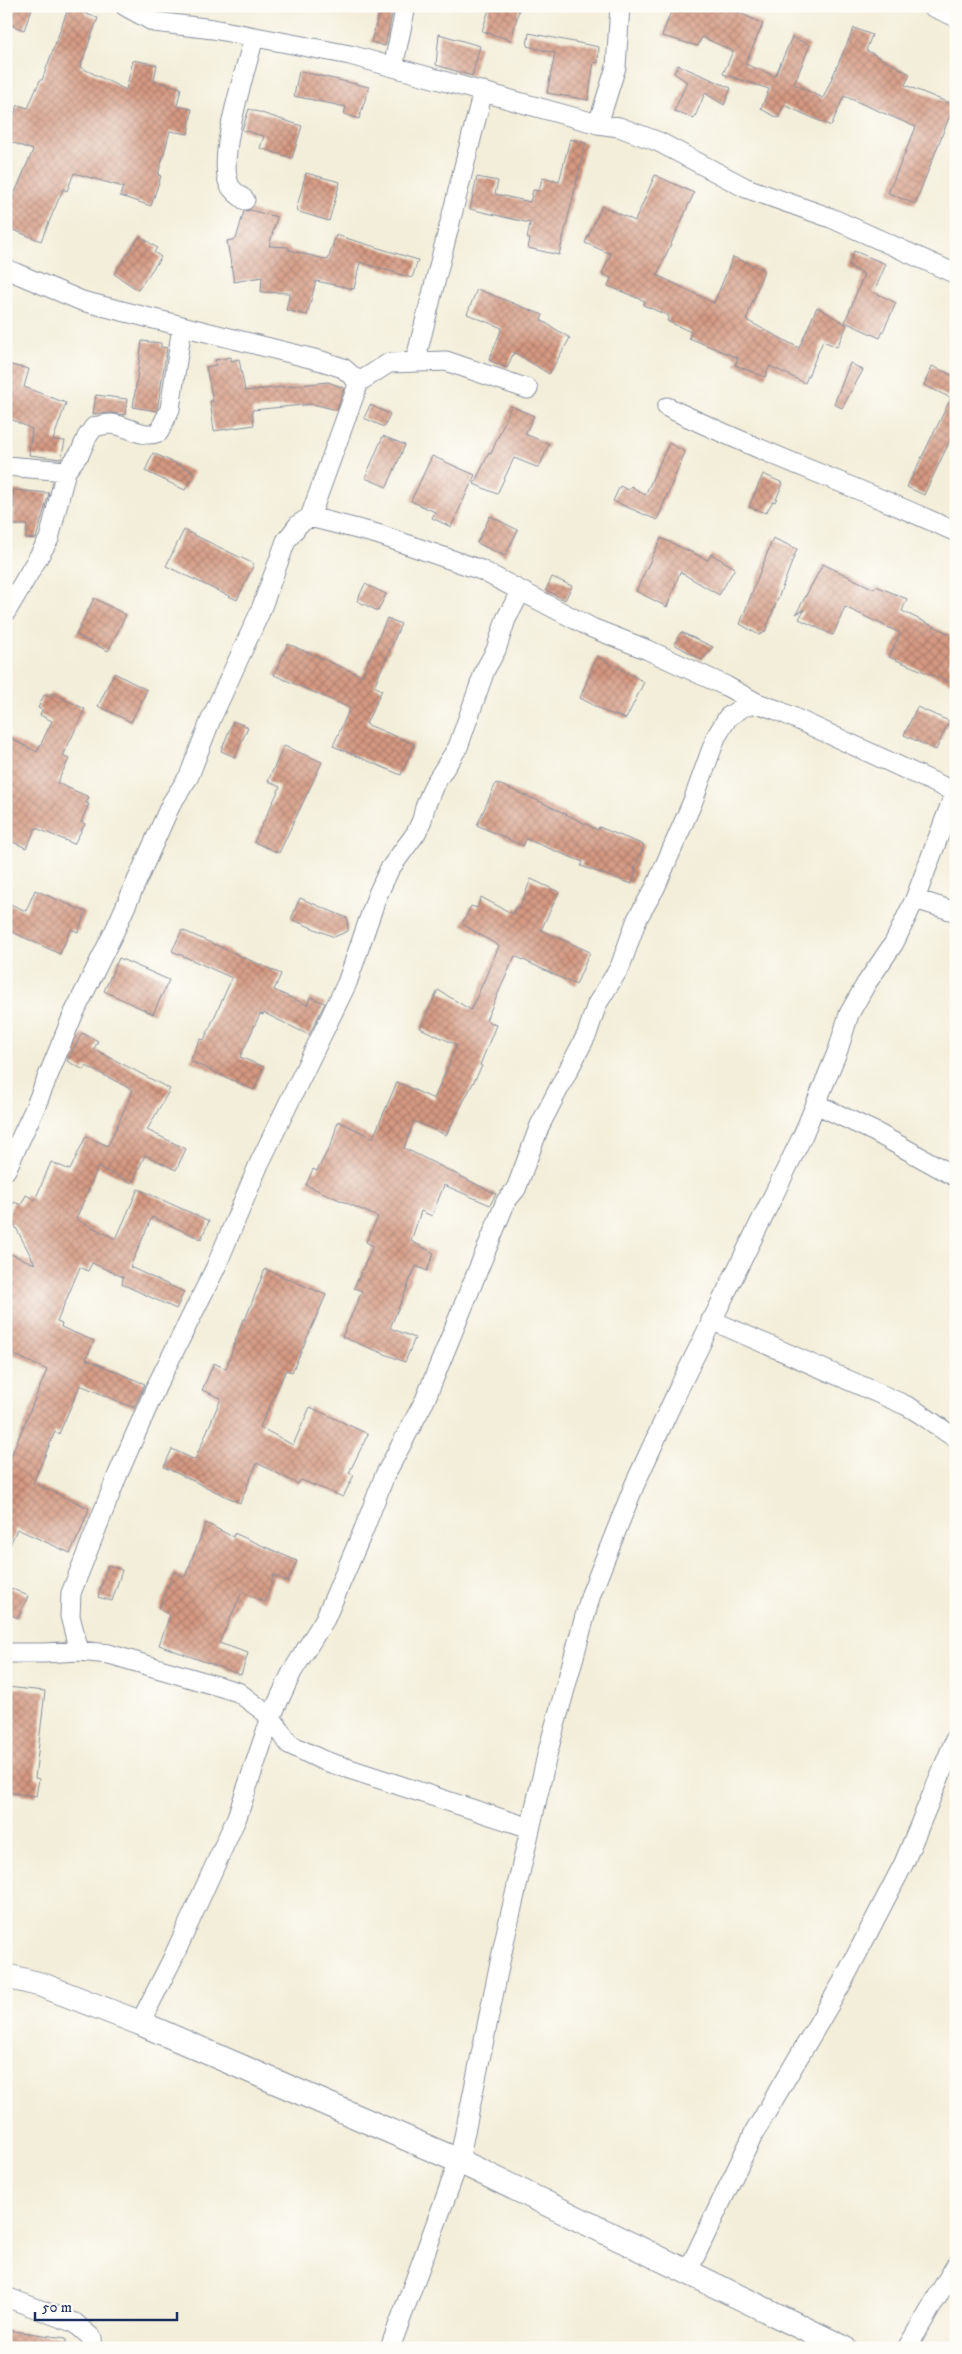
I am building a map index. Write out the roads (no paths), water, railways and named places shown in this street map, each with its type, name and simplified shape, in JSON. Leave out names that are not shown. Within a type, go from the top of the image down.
[{"type":"street","points":[[125,6],[213,29],[350,56],[598,124],[619,127],[659,142],[746,188],[831,218],[956,274]]},
{"type":"street","points":[[394,67],[406,6]]},
{"type":"street","points":[[598,124],[616,67],[620,6]]},
{"type":"street","points":[[931,6],[956,17]]},
{"type":"street","points":[[245,200],[229,186],[225,164],[227,145],[254,37]]},
{"type":"street","points":[[415,362],[483,91]]},
{"type":"street","points":[[6,269],[82,301],[322,361],[343,368],[360,382]]},
{"type":"street","points":[[6,612],[49,539],[66,471],[80,453],[94,427],[112,424],[132,432],[153,434],[159,432],[170,409],[182,326]]},
{"type":"street","points":[[6,1170],[34,1110],[73,1015],[115,930],[171,804],[189,776],[211,719],[267,594],[286,541],[299,524],[310,517],[360,382],[389,364],[446,361],[528,389]]},
{"type":"street","points":[[667,407],[734,439],[956,532]]},
{"type":"street","points":[[6,466],[66,471]]},
{"type":"street","points":[[310,517],[377,534],[481,570],[592,628],[648,650],[726,686],[757,703],[777,710],[955,791],[915,899],[894,943],[866,984],[849,1014],[838,1050],[816,1104],[711,1320],[634,1486],[591,1594],[548,1751],[530,1828],[505,1938],[459,2161],[390,2348]]},
{"type":"street","points":[[79,1651],[70,1616],[72,1593],[118,1474],[157,1384],[214,1269],[259,1164],[347,983],[377,896],[389,870],[416,833],[434,785],[458,747],[485,670],[496,650],[506,619],[521,591]]},
{"type":"street","points":[[140,2023],[172,1960],[237,1817],[271,1717],[292,1672],[325,1619],[385,1475],[425,1400],[506,1201],[516,1189],[540,1125],[587,1034],[597,1004],[620,967],[637,919],[655,888],[692,801],[716,737],[728,717],[743,707],[757,703]]},
{"type":"street","points":[[915,899],[956,912]]},
{"type":"street","points":[[816,1104],[875,1132],[956,1176]]},
{"type":"street","points":[[711,1320],[922,1413],[942,1431],[956,1438]]},
{"type":"street","points":[[6,1653],[79,1651],[109,1654],[238,1692],[271,1717],[289,1744],[322,1760],[530,1828]]},
{"type":"street","points":[[688,2272],[754,2133],[842,1983],[904,1863],[956,1737]]},
{"type":"street","points":[[6,1976],[42,1985],[140,2023],[459,2161],[844,2348]]},
{"type":"street","points":[[908,2348],[956,2265]]},
{"type":"street","points":[[6,2297],[74,2323],[92,2338],[93,2348]]}]
